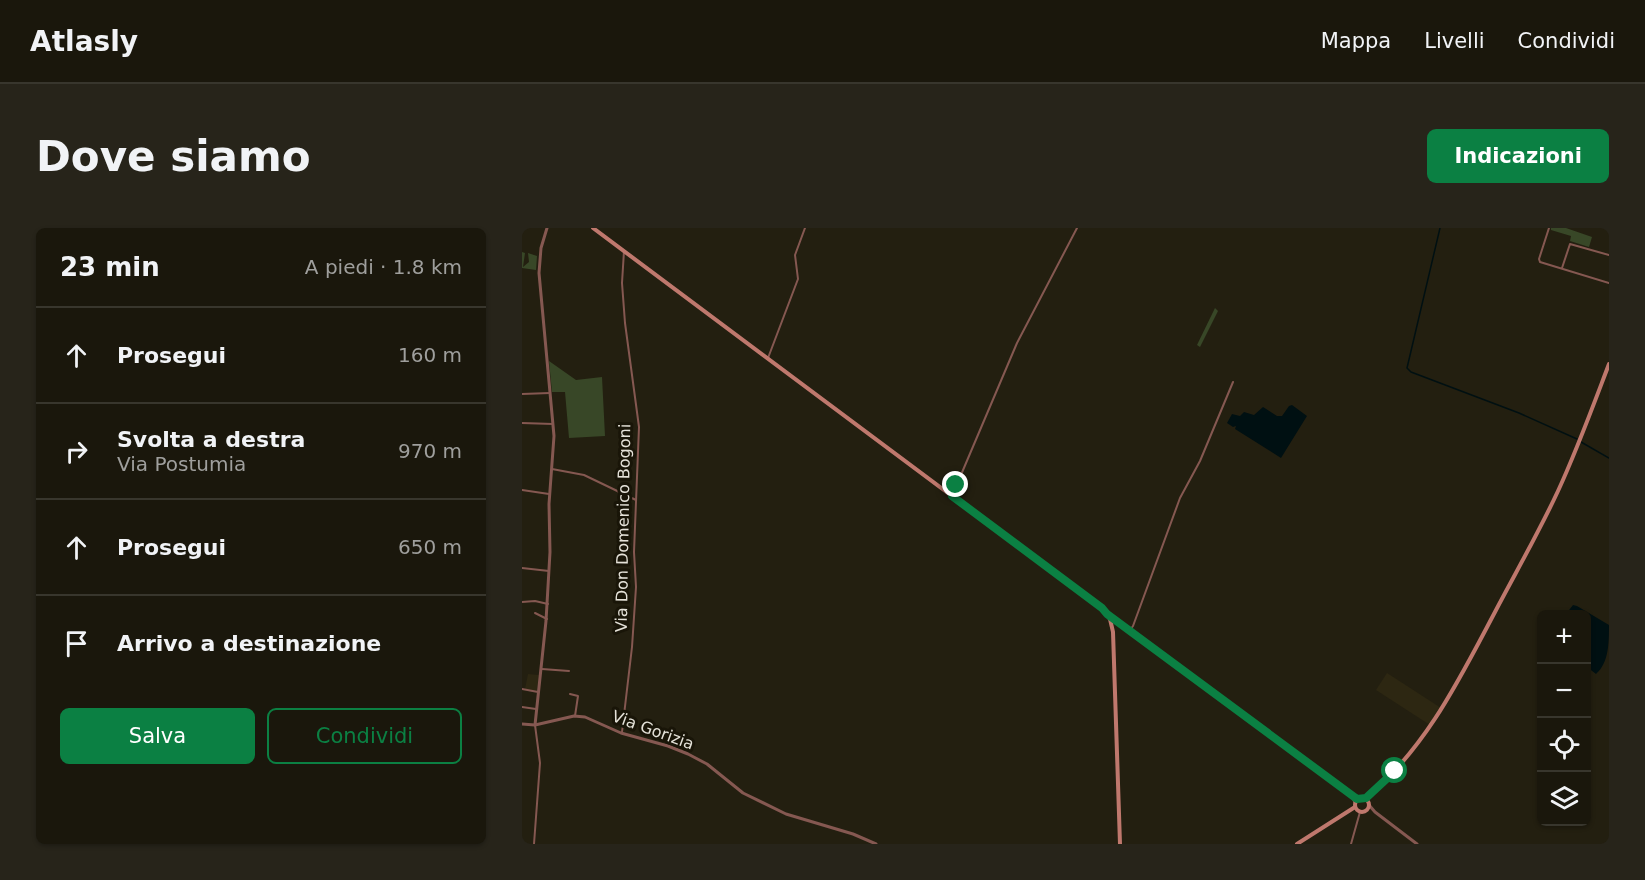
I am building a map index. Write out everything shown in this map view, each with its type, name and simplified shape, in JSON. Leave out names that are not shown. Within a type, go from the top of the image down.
[{"type":"main road","points":[[593,228],[1102,608],[1111,622],[1113,632],[1120,844]]},
{"type":"main road","points":[[1297,844],[1356,802],[1371,795],[1416,747],[1445,706],[1548,512],[1609,364]]},
{"type":"main road","points":[[1356,802],[1360,812],[1368,808],[1366,798]]},
{"type":"street","points":[[534,844],[540,763],[535,725],[548,604],[553,424],[539,271],[541,248],[547,228]]},
{"type":"street","points":[[768,358],[798,279],[795,255],[805,228]]},
{"type":"street","points":[[952,496],[1017,342],[1077,228]]},
{"type":"street","points":[[1549,228],[1539,261],[1609,283]]},
{"type":"street","points":[[1562,269],[1570,244],[1609,255]]},
{"type":"street","name":"Via Don Domenico Bogoni","points":[[621,733],[632,647],[636,587],[634,552],[639,426],[623,304],[624,251]]},
{"type":"street","points":[[1130,630],[1180,498],[1196,469],[1233,382]]},
{"type":"street","points":[[522,394],[550,393]]},
{"type":"street","points":[[522,423],[553,424]]},
{"type":"street","points":[[552,469],[584,475],[636,500]]},
{"type":"street","points":[[522,490],[550,494]]},
{"type":"street","points":[[522,568],[549,571]]},
{"type":"street","points":[[522,602],[535,601],[548,604]]},
{"type":"street","points":[[535,614],[547,619]]},
{"type":"street","points":[[1107,614],[1350,794],[1356,802]]},
{"type":"street","points":[[542,669],[569,672]]},
{"type":"street","points":[[522,690],[538,692]]},
{"type":"street","points":[[522,724],[535,725],[575,716],[578,696],[570,694]]},
{"type":"street","points":[[522,707],[536,709]]},
{"type":"street","name":"Via Gorizia","points":[[575,716],[585,717],[621,733],[688,754],[707,764],[743,793],[786,814],[876,844]]},
{"type":"street","points":[[1368,808],[1417,844]]},
{"type":"street","points":[[1352,844],[1360,812]]},
{"type":"shaded area","points":[[1292,405],[1307,416],[1281,458],[1235,429],[1236,426],[1233,427],[1227,423],[1232,414],[1240,416],[1244,412],[1254,415],[1263,407],[1277,416],[1282,416]]},
{"type":"shaded area","points":[[1573,605],[1584,610],[1569,610]]},
{"type":"shaded area","points":[[1591,614],[1609,625],[1606,658],[1596,674],[1591,670]]},
{"type":"shaded area","points":[[1387,673],[1441,708],[1430,725],[1376,690]]},
{"type":"shaded area","points":[[528,674],[539,675],[537,691],[525,689]]},
{"type":"green space","points":[[1551,228],[1566,228],[1592,237],[1589,247],[1570,241],[1571,236],[1551,230]]},
{"type":"green space","points":[[522,252],[525,253],[523,267],[529,262],[528,253],[537,256],[536,270],[522,268]]},
{"type":"green space","points":[[1215,308],[1218,311],[1200,347],[1197,345]]},
{"type":"green space","points":[[549,361],[576,380],[602,377],[605,436],[569,438],[565,392],[552,392]]},
{"type":"waterway","points":[[1440,228],[1407,368],[1411,372],[1519,413],[1577,439]]},
{"type":"waterway","points":[[1581,442],[1609,458]]},
{"type":"route","points":[[956,485],[952,496],[1357,799],[1371,795],[1395,771]]}]
